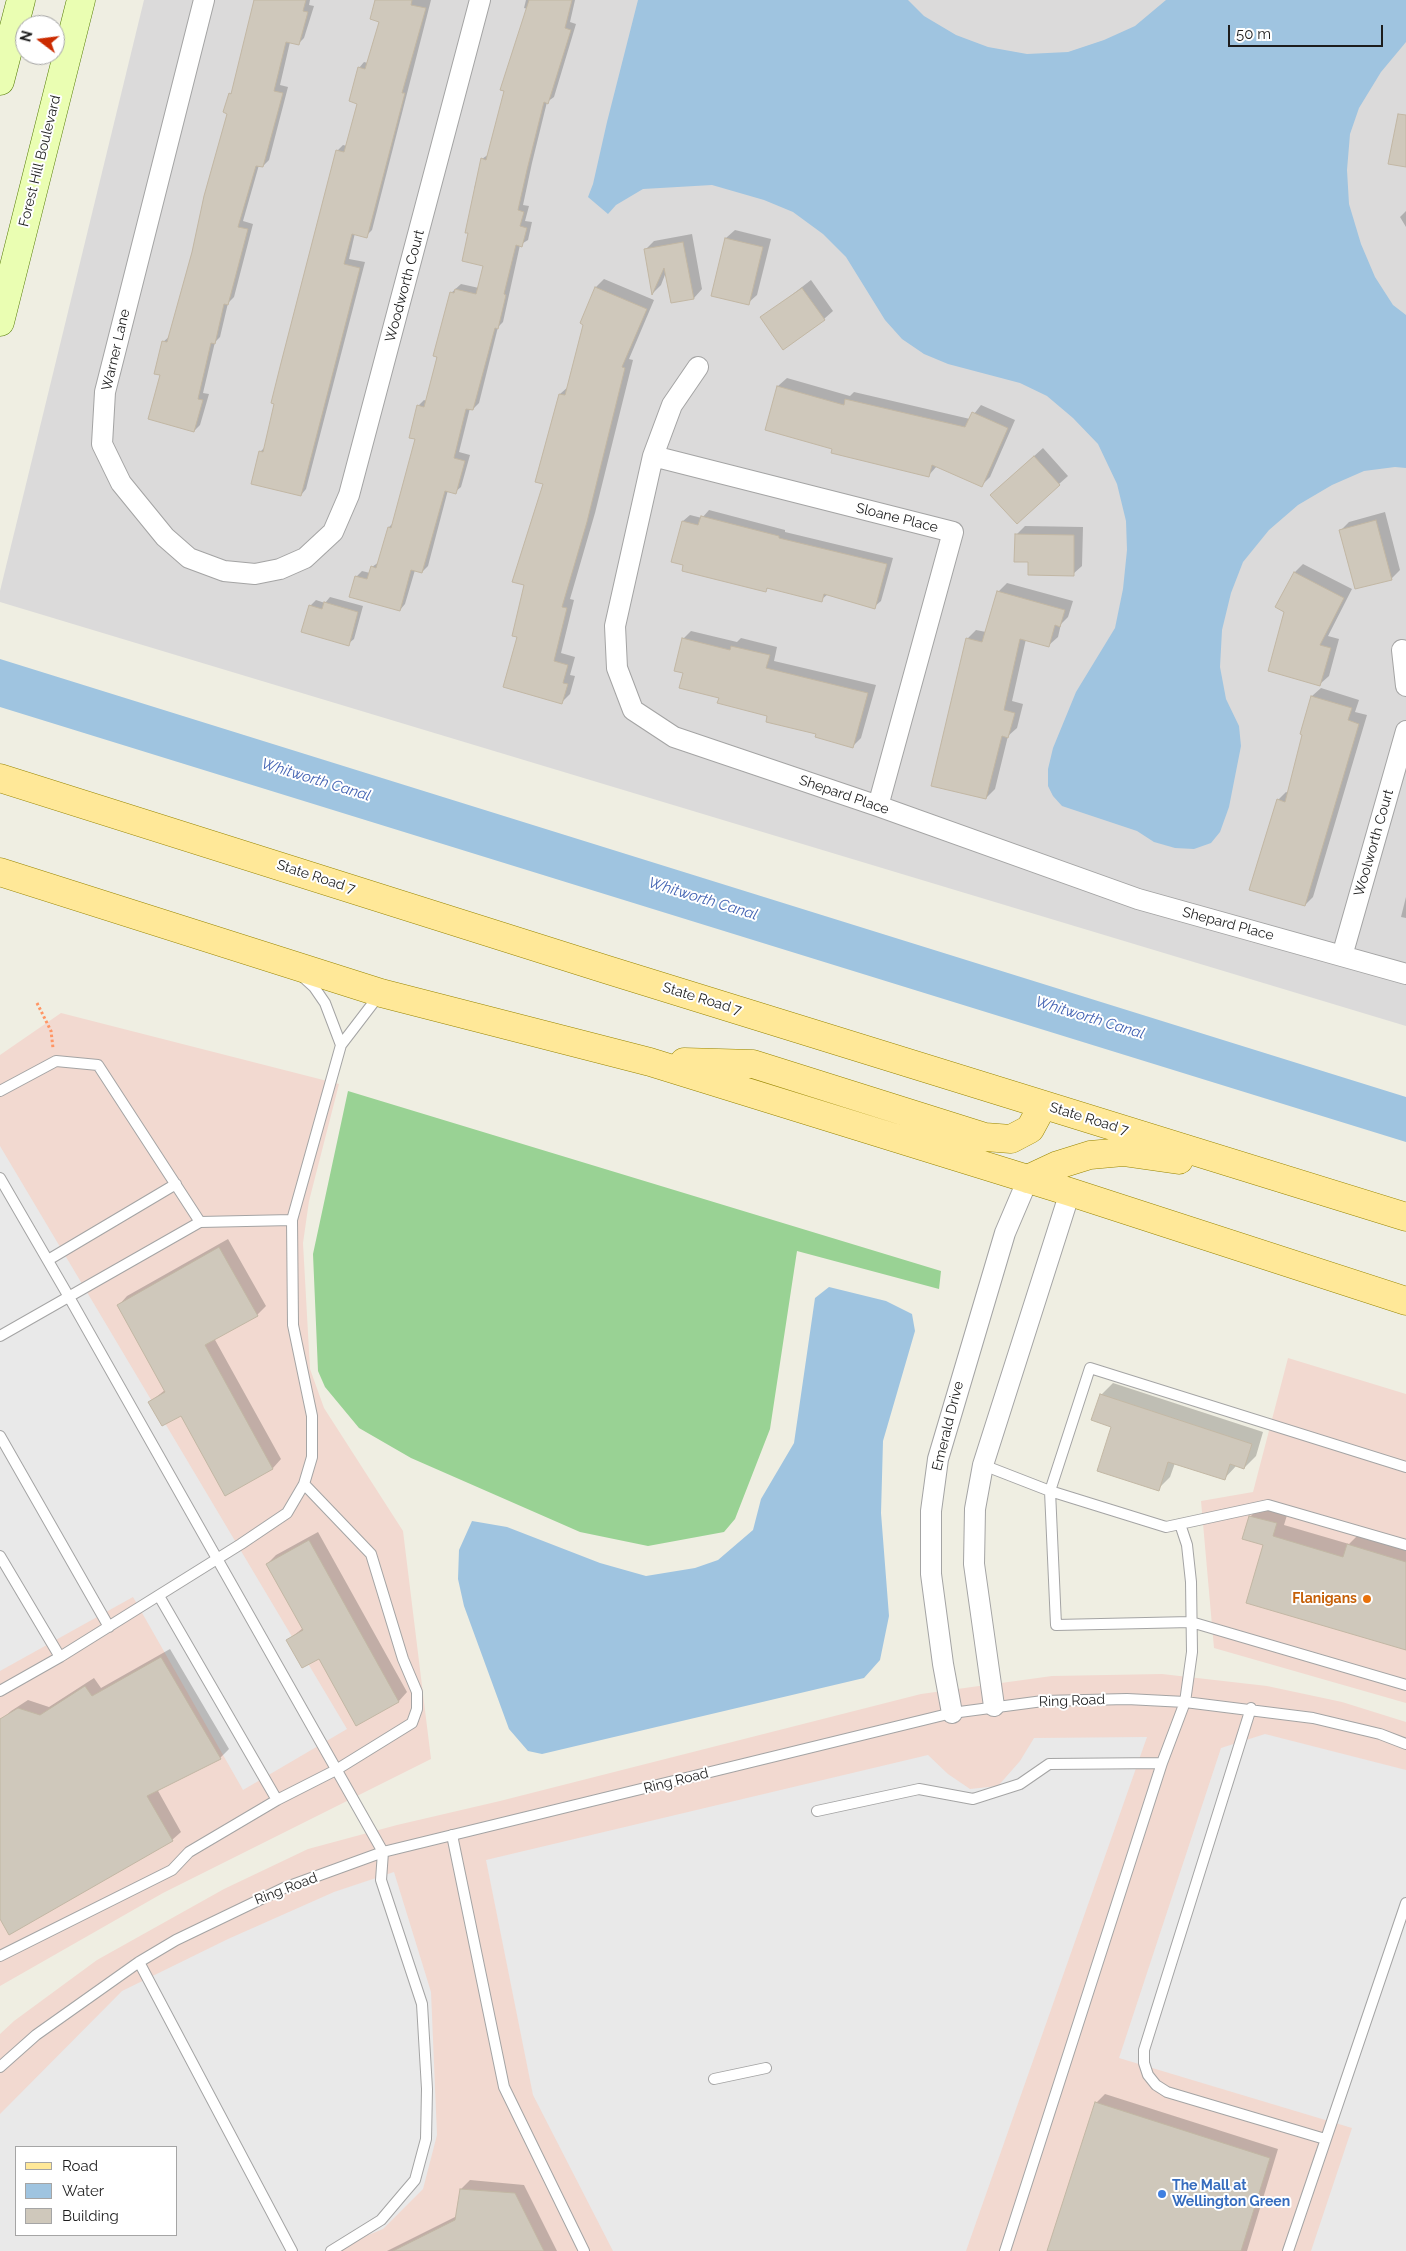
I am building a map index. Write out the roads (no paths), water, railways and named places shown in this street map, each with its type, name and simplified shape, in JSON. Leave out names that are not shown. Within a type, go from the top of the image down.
[{"type":"main road","points":[[0,81],[21,0]]},
{"type":"main road","name":"Forest Hill Boulevard","points":[[0,322],[81,0]]},
{"type":"main road","name":"State Road 7","points":[[0,778],[608,970],[1406,1217]]},
{"type":"main road","points":[[0,872],[381,993],[650,1062],[1070,1192],[1406,1301]]},
{"type":"main road","points":[[650,1062],[753,1064],[985,1137],[1011,1139],[1030,1129],[1043,1105]]},
{"type":"main road","points":[[1028,1179],[1058,1165],[1090,1154],[1123,1152],[1260,1171]]},
{"type":"street","name":"Warner Lane","points":[[204,0],[105,392],[102,444],[121,483],[165,537],[189,558],[224,571],[255,574],[280,570],[305,558]]},
{"type":"street","name":"Woodworth Court","points":[[305,558],[333,532],[349,495],[480,0]]},
{"type":"street","name":"Shepard Place","points":[[698,367],[672,405],[653,456],[615,626],[617,668],[633,710],[674,737],[878,806],[1138,899],[1406,974]]},
{"type":"street","name":"Sloane Place","points":[[653,456],[953,532],[878,806]]},
{"type":"street","points":[[1402,650],[1406,686]]},
{"type":"street","name":"Woolworth Court","points":[[1342,956],[1406,731]]},
{"type":"street","name":"Emerald Drive","points":[[952,1713],[943,1664],[931,1574],[931,1511],[938,1459],[1005,1233],[1028,1179]]},
{"type":"street","points":[[994,1706],[974,1564],[975,1509],[983,1465],[1070,1192]]},
{"type":"lane","points":[[288,963],[314,987],[326,1003],[341,1045]]},
{"type":"lane","points":[[0,1691],[60,1657],[217,1561],[286,1513],[304,1484],[312,1457],[312,1416],[294,1325],[292,1220],[341,1045],[381,993]]},
{"type":"lane","points":[[0,1091],[56,1061],[98,1065],[200,1222]]},
{"type":"lane","points":[[0,1178],[70,1297],[217,1561],[383,1852],[380,1880],[422,2004],[427,2089],[426,2139],[415,2180],[381,2220],[330,2251]]},
{"type":"lane","points":[[48,1260],[176,1184]]},
{"type":"lane","points":[[0,1336],[200,1222],[292,1220]]},
{"type":"lane","points":[[1406,1467],[1090,1368],[1050,1491],[1056,1625],[1192,1622],[1406,1685]]},
{"type":"lane","points":[[0,1436],[109,1627]]},
{"type":"lane","points":[[983,1465],[1050,1491],[1166,1528],[1268,1504],[1406,1545]]},
{"type":"lane","points":[[0,1956],[172,1870],[189,1852],[277,1800],[336,1770],[393,1737],[412,1723],[418,1709],[416,1692],[403,1659],[372,1554],[304,1484]]},
{"type":"lane","points":[[1005,2251],[1162,1763],[1185,1702],[1192,1652],[1191,1582],[1187,1545],[1180,1524]]},
{"type":"lane","points":[[0,1556],[60,1657]]},
{"type":"lane","points":[[159,1596],[277,1800]]},
{"type":"lane","name":"Ring Road","points":[[0,2067],[36,2035],[139,1962],[184,1936],[284,1888],[383,1852],[952,1713],[1043,1701],[1127,1698],[1251,1708],[1312,1718],[1380,1734],[1406,1744]]},
{"type":"lane","points":[[1251,1708],[1144,2050],[1144,2063],[1148,2075],[1156,2085],[1167,2092],[1325,2139]]},
{"type":"lane","points":[[817,1811],[919,1790],[973,1799],[1020,1784],[1049,1764],[1162,1763]]},
{"type":"lane","points":[[452,1835],[504,2087],[584,2251]]},
{"type":"lane","points":[[1288,2251],[1406,1903]]},
{"type":"lane","points":[[139,1962],[292,2251]]},
{"type":"lane","points":[[714,2079],[766,2068]]},
{"type":"water","points":[[638,0],[908,0],[924,16],[956,35],[988,47],[1027,54],[1068,52],[1104,40],[1135,26],[1166,0],[1406,0],[1406,42],[1381,72],[1359,108],[1350,134],[1347,170],[1349,204],[1361,244],[1375,277],[1393,305],[1406,315],[1406,468],[1395,467],[1364,471],[1332,485],[1298,505],[1269,530],[1243,562],[1231,593],[1222,630],[1220,667],[1226,699],[1239,726],[1241,746],[1229,807],[1220,832],[1211,843],[1194,849],[1175,848],[1154,842],[1137,831],[1062,806],[1053,796],[1048,786],[1048,769],[1053,748],[1076,692],[1115,628],[1123,589],[1127,550],[1126,521],[1117,484],[1098,444],[1073,418],[1047,396],[1020,383],[948,364],[924,354],[902,339],[885,320],[846,257],[823,234],[793,212],[764,200],[712,185],[643,189],[616,205],[608,214],[588,197],[593,184]]},
{"type":"water","name":"Whitworth Canal","points":[[0,659],[1406,1097],[1406,1142],[0,707]]},
{"type":"water","points":[[829,1287],[886,1301],[912,1314],[915,1331],[883,1441],[881,1513],[889,1616],[880,1660],[864,1678],[542,1754],[528,1751],[509,1729],[464,1606],[458,1579],[459,1550],[472,1521],[507,1527],[600,1563],[646,1576],[695,1568],[718,1560],[753,1530],[761,1499],[794,1443],[815,1298]]},
{"type":"place","name":"Flanigans","points":[[1367,1599]]},
{"type":"place","name":"The Mall at Wellington Green","points":[[1162,2194]]}]
